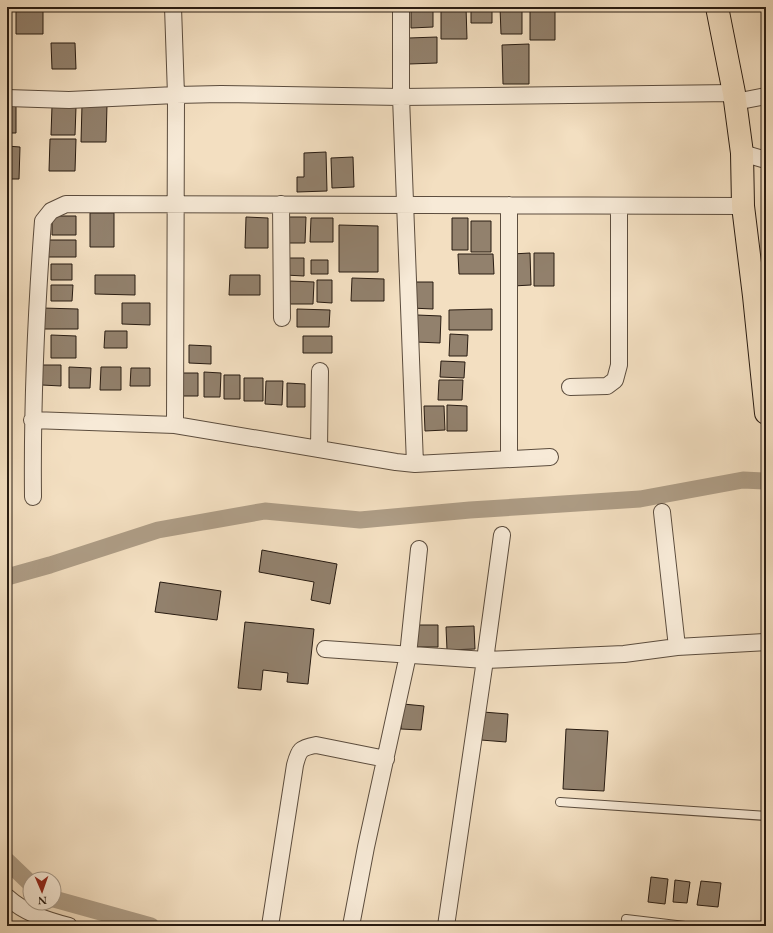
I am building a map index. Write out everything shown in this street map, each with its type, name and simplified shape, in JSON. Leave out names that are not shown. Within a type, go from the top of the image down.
[{"type":"main road","points":[[716,7],[735,97],[742,153],[742,206],[754,296],[766,413]]},
{"type":"street","points":[[174,7],[176,95],[175,425]]},
{"type":"street","points":[[401,7],[401,97],[415,464]]},
{"type":"street","points":[[7,98],[70,100],[176,95],[401,97],[766,96]]},
{"type":"street","points":[[742,153],[766,160]]},
{"type":"street","points":[[33,497],[32,420],[36,302],[43,221],[51,211],[66,204],[742,206]]},
{"type":"street","points":[[281,204],[282,318]]},
{"type":"street","points":[[509,205],[509,459]]},
{"type":"street","points":[[570,387],[607,386],[615,380],[619,365],[619,206]]},
{"type":"street","points":[[318,449],[320,371]]},
{"type":"street","points":[[32,420],[175,425],[415,464],[550,457]]},
{"type":"street","points":[[662,512],[677,647]]},
{"type":"street","points":[[446,926],[502,535]]},
{"type":"street","points":[[351,926],[408,655],[419,549]]},
{"type":"street","points":[[325,649],[485,660],[624,654],[677,647],[766,642]]},
{"type":"street","points":[[270,926],[295,764],[298,753],[305,747],[316,746],[386,759]]},
{"type":"street","points":[[7,897],[16,905],[39,917],[69,926]]},
{"type":"lane","points":[[560,802],[766,816]]},
{"type":"lane","points":[[626,919],[685,926]]},
{"type":"building","points":[[16,7],[43,7],[43,34],[16,34]]},
{"type":"building","points":[[411,7],[433,7],[433,27],[411,28]]},
{"type":"building","points":[[441,7],[466,7],[467,39],[441,39]]},
{"type":"building","points":[[471,7],[492,7],[492,23],[471,23]]},
{"type":"building","points":[[500,7],[522,7],[522,34],[501,34]]},
{"type":"building","points":[[530,7],[555,7],[555,40],[530,40]]},
{"type":"building","points":[[437,37],[437,63],[409,64],[409,38]]},
{"type":"building","points":[[51,43],[75,43],[76,69],[52,69]]},
{"type":"building","points":[[529,44],[529,84],[503,84],[502,45]]},
{"type":"building","points":[[7,104],[16,104],[16,133],[7,133]]},
{"type":"building","points":[[82,105],[107,105],[106,142],[81,142]]},
{"type":"building","points":[[52,106],[76,107],[75,135],[51,135]]},
{"type":"building","points":[[50,139],[76,139],[75,171],[49,171]]},
{"type":"building","points":[[7,146],[20,147],[19,179],[7,179]]},
{"type":"building","points":[[326,152],[327,191],[297,192],[297,177],[304,177],[304,153]]},
{"type":"building","points":[[353,157],[354,187],[332,188],[331,158]]},
{"type":"building","points":[[90,213],[114,213],[114,247],[90,247]]},
{"type":"building","points":[[52,216],[76,216],[76,235],[52,235]]},
{"type":"building","points":[[246,217],[268,218],[268,248],[245,248]]},
{"type":"building","points":[[284,217],[306,217],[305,243],[284,243]]},
{"type":"building","points":[[311,218],[333,218],[333,242],[310,242]]},
{"type":"building","points":[[452,218],[468,218],[468,250],[452,250]]},
{"type":"building","points":[[471,221],[491,221],[491,252],[471,252]]},
{"type":"building","points":[[339,225],[378,226],[378,272],[339,272]]},
{"type":"building","points":[[48,240],[76,240],[76,257],[47,257]]},
{"type":"building","points":[[530,253],[531,285],[513,286],[512,254]]},
{"type":"building","points":[[534,253],[554,253],[554,286],[534,286]]},
{"type":"building","points":[[458,254],[493,254],[494,274],[459,274]]},
{"type":"building","points":[[286,258],[304,258],[304,276],[285,275]]},
{"type":"building","points":[[311,260],[328,260],[328,274],[311,274]]},
{"type":"building","points":[[51,264],[72,264],[72,280],[51,280]]},
{"type":"building","points":[[95,275],[135,275],[135,295],[95,294]]},
{"type":"building","points":[[230,275],[260,275],[260,295],[229,295]]},
{"type":"building","points":[[352,278],[384,279],[384,301],[351,301]]},
{"type":"building","points":[[317,280],[332,280],[332,303],[317,302]]},
{"type":"building","points":[[290,281],[314,282],[313,304],[290,304]]},
{"type":"building","points":[[412,282],[433,282],[433,309],[411,308]]},
{"type":"building","points":[[51,285],[73,285],[72,301],[51,301]]},
{"type":"building","points":[[122,303],[150,303],[150,325],[122,324]]},
{"type":"building","points":[[42,308],[78,309],[78,329],[42,329]]},
{"type":"building","points":[[297,309],[330,310],[329,327],[297,327]]},
{"type":"building","points":[[492,309],[492,330],[449,330],[449,310]]},
{"type":"building","points":[[417,315],[441,316],[440,343],[416,342]]},
{"type":"building","points":[[105,331],[127,331],[127,348],[104,348]]},
{"type":"building","points":[[450,334],[468,335],[467,356],[449,356]]},
{"type":"building","points":[[51,335],[76,336],[76,358],[51,358]]},
{"type":"building","points":[[303,336],[332,336],[332,353],[303,353]]},
{"type":"building","points":[[189,345],[211,346],[211,364],[189,363]]},
{"type":"building","points":[[441,361],[465,362],[464,378],[440,377]]},
{"type":"building","points":[[42,365],[61,365],[61,386],[42,385]]},
{"type":"building","points":[[69,367],[91,368],[90,388],[69,388]]},
{"type":"building","points":[[101,367],[121,367],[121,390],[100,390]]},
{"type":"building","points":[[131,368],[150,368],[150,386],[130,386]]},
{"type":"building","points":[[204,372],[221,373],[220,397],[204,397]]},
{"type":"building","points":[[181,373],[198,373],[198,396],[181,396]]},
{"type":"building","points":[[224,375],[240,375],[240,399],[224,399]]},
{"type":"building","points":[[244,378],[263,378],[263,401],[244,401]]},
{"type":"building","points":[[439,380],[463,380],[462,400],[438,400]]},
{"type":"building","points":[[266,381],[283,381],[282,405],[265,404]]},
{"type":"building","points":[[287,383],[305,384],[305,407],[287,407]]},
{"type":"building","points":[[447,405],[467,406],[467,431],[447,431]]},
{"type":"building","points":[[424,406],[444,406],[445,430],[425,431]]},
{"type":"building","points":[[262,550],[337,564],[330,604],[311,600],[314,582],[259,572]]},
{"type":"building","points":[[160,582],[221,591],[217,620],[155,612]]},
{"type":"building","points":[[245,622],[314,629],[308,684],[287,682],[288,673],[263,670],[261,690],[238,688]]},
{"type":"building","points":[[414,625],[438,625],[438,647],[414,647]]},
{"type":"building","points":[[474,626],[475,649],[447,650],[446,627]]},
{"type":"building","points":[[403,704],[424,706],[421,730],[401,729]]},
{"type":"building","points":[[483,712],[508,714],[506,742],[481,740]]},
{"type":"building","points":[[566,729],[608,731],[604,791],[563,789]]},
{"type":"building","points":[[651,877],[668,879],[665,904],[648,902]]},
{"type":"building","points":[[675,880],[690,882],[687,903],[673,902]]},
{"type":"building","points":[[701,881],[721,883],[718,907],[697,905]]},
{"type":"waterway","points":[[7,577],[50,565],[158,530],[265,511],[360,520],[470,510],[640,499],[743,480],[766,481]]},
{"type":"waterway","points":[[7,861],[22,875]]},
{"type":"waterway","points":[[62,901],[151,926]]}]
